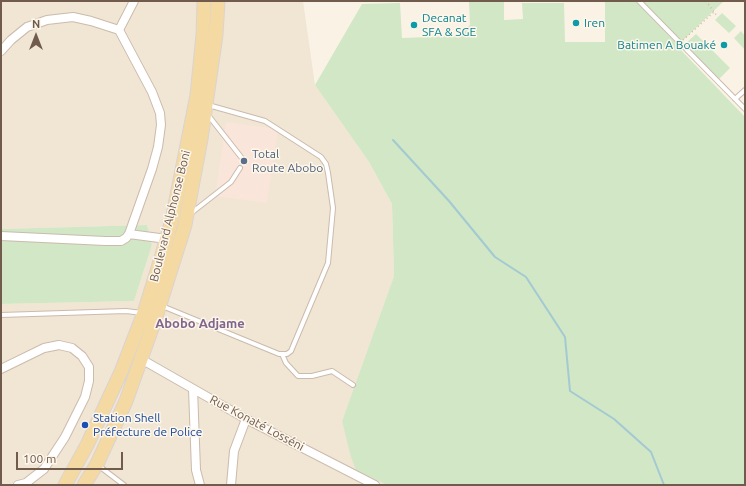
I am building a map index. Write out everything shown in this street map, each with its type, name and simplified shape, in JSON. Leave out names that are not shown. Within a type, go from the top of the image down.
[{"type":"main road","name":"Boulevard Alphonse Boni","points":[[65,485],[87,445],[118,379],[144,313],[166,240],[197,95],[203,35],[204,1]]},
{"type":"main road","name":"Boulevard Alphonse Boni","points":[[85,484],[97,464],[126,401],[160,305],[187,216],[202,139],[216,35],[218,1]]},
{"type":"street","points":[[119,30],[134,1]]},
{"type":"street","points":[[1,51],[11,40],[27,27],[46,20],[73,17],[92,20],[119,30],[152,92],[160,113],[161,125],[158,147],[129,234],[126,238],[116,241],[1,236]]},
{"type":"street","points":[[129,234],[166,240]]},
{"type":"street","points":[[1,369],[44,348],[58,345],[72,348],[82,356],[89,367],[89,381],[85,397],[65,437],[44,469],[26,483],[18,485]]},
{"type":"street","name":"Rue Konaté Losséni","points":[[141,359],[246,419],[375,485]]},
{"type":"street","points":[[194,389],[196,470],[200,485]]},
{"type":"street","points":[[231,485],[234,451],[246,419]]},
{"type":"lane","points":[[639,1],[745,109]]},
{"type":"lane","points":[[735,99],[745,90]]},
{"type":"lane","points":[[205,108],[241,157]]},
{"type":"lane","points":[[160,305],[282,354],[291,351],[328,263],[333,208],[326,164],[321,157],[264,121],[205,108]]},
{"type":"lane","points":[[187,216],[231,182],[240,168]]},
{"type":"lane","points":[[1,315],[126,311],[144,313]]},
{"type":"lane","points":[[282,354],[286,363],[298,376],[312,376],[332,371],[353,385]]},
{"type":"lane","points":[[97,464],[124,485]]},
{"type":"path","points":[[706,1],[718,17]]},
{"type":"path","points":[[680,43],[714,12]]},
{"type":"shaded area","points":[[1,1],[303,1],[315,85],[369,162],[392,204],[394,276],[342,421],[356,470],[387,485],[1,485],[1,304],[134,301],[152,245],[147,225],[1,229]]},
{"type":"shaded area","points":[[226,122],[278,129],[267,203],[215,196]]},
{"type":"green space","points":[[605,1],[724,1],[677,46],[745,117],[745,485],[387,485],[356,470],[351,457],[342,421],[394,276],[392,204],[369,162],[315,85],[362,4],[400,3],[402,38],[457,36],[470,25],[469,2],[504,2],[504,20],[523,19],[522,3],[564,3],[565,42],[605,42]]},
{"type":"green space","points":[[722,13],[736,26],[729,33],[715,20]]},
{"type":"green space","points":[[741,31],[745,36],[745,50],[734,38]]},
{"type":"green space","points":[[696,34],[730,68],[719,79],[685,44]]},
{"type":"green space","points":[[147,225],[152,245],[134,301],[1,304],[1,229]]},
{"type":"waterway","points":[[393,140],[449,201],[495,257],[526,277],[565,337],[570,391],[614,419],[651,452],[664,485]]},
{"type":"place","name":"Iren","points":[[576,23]]},
{"type":"place","name":"Decanat SFA & SGE","points":[[414,25]]},
{"type":"place","name":"Batimen A Bouaké","points":[[724,45]]},
{"type":"place","name":"Total Route Abobo","points":[[244,161]]},
{"type":"place","name":"Station Shell Préfecture de Police","points":[[85,425]]},
{"type":"district","name":"Abobo Adjame","points":[[200,324]]}]
